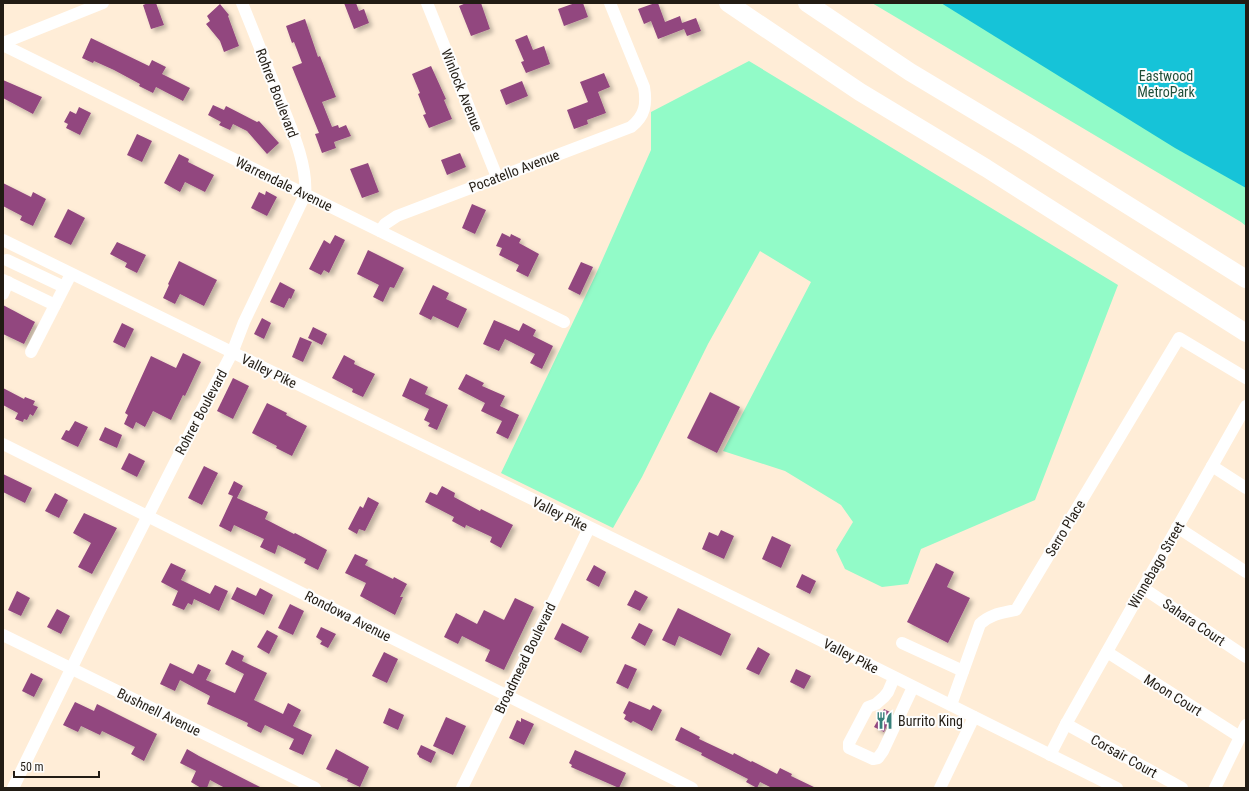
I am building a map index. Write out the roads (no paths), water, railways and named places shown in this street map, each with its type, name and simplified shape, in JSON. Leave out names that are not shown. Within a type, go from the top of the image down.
[{"type":"highway","points":[[728,3],[860,92],[986,168],[1246,334]]},
{"type":"highway","points":[[807,3],[910,72],[1030,144],[1246,279]]},
{"type":"street","points":[[3,44],[103,3]]},
{"type":"street","name":"Rohrer Boulevard","points":[[13,788],[148,516],[232,353],[244,322],[305,194],[306,182],[302,162],[288,119],[242,3]]},
{"type":"street","name":"Winlock Avenue","points":[[427,3],[497,177]]},
{"type":"street","name":"Pocatello Avenue","points":[[380,231],[385,224],[397,216],[631,127],[640,119],[645,107],[646,98],[644,87],[610,3]]},
{"type":"street","name":"Warrendale Avenue","points":[[3,44],[564,322]]},
{"type":"street","name":"Valley Pike","points":[[3,240],[951,705],[1117,788]]},
{"type":"street","points":[[7,260],[64,288]]},
{"type":"street","points":[[31,352],[71,274]]},
{"type":"street","points":[[3,294],[6,281],[55,305]]},
{"type":"street","name":"Serro Place","points":[[951,705],[980,624],[985,619],[993,615],[1016,610],[1179,338],[1246,378]]},
{"type":"street","name":"Winnebago Street","points":[[1050,755],[1066,724],[1246,406]]},
{"type":"street","name":"Rondowa Avenue","points":[[3,444],[692,788]]},
{"type":"street","points":[[1212,466],[1246,488]]},
{"type":"street","points":[[1177,527],[1246,572]]},
{"type":"street","name":"Broadmead Boulevard","points":[[462,788],[588,528]]},
{"type":"street","name":"Sahara Court","points":[[1143,588],[1246,657]]},
{"type":"street","name":"Bushnell Avenue","points":[[3,636],[315,788]]},
{"type":"street","points":[[902,644],[962,671]]},
{"type":"street","name":"Moon Court","points":[[1107,652],[1240,737]]},
{"type":"street","points":[[894,678],[888,692],[884,697],[876,704],[868,707],[849,743],[849,748],[873,759],[878,758],[883,751],[913,687]]},
{"type":"street","points":[[940,788],[974,717]]},
{"type":"street","name":"Corsair Court","points":[[1066,724],[1182,788]]},
{"type":"street","points":[[1215,788],[1246,726]]},
{"type":"water","name":"Eastwood MetroPark","points":[[941,3],[1246,3],[1246,188],[1175,148]]},
{"type":"place","name":"Burrito King","points":[[885,721]]}]
